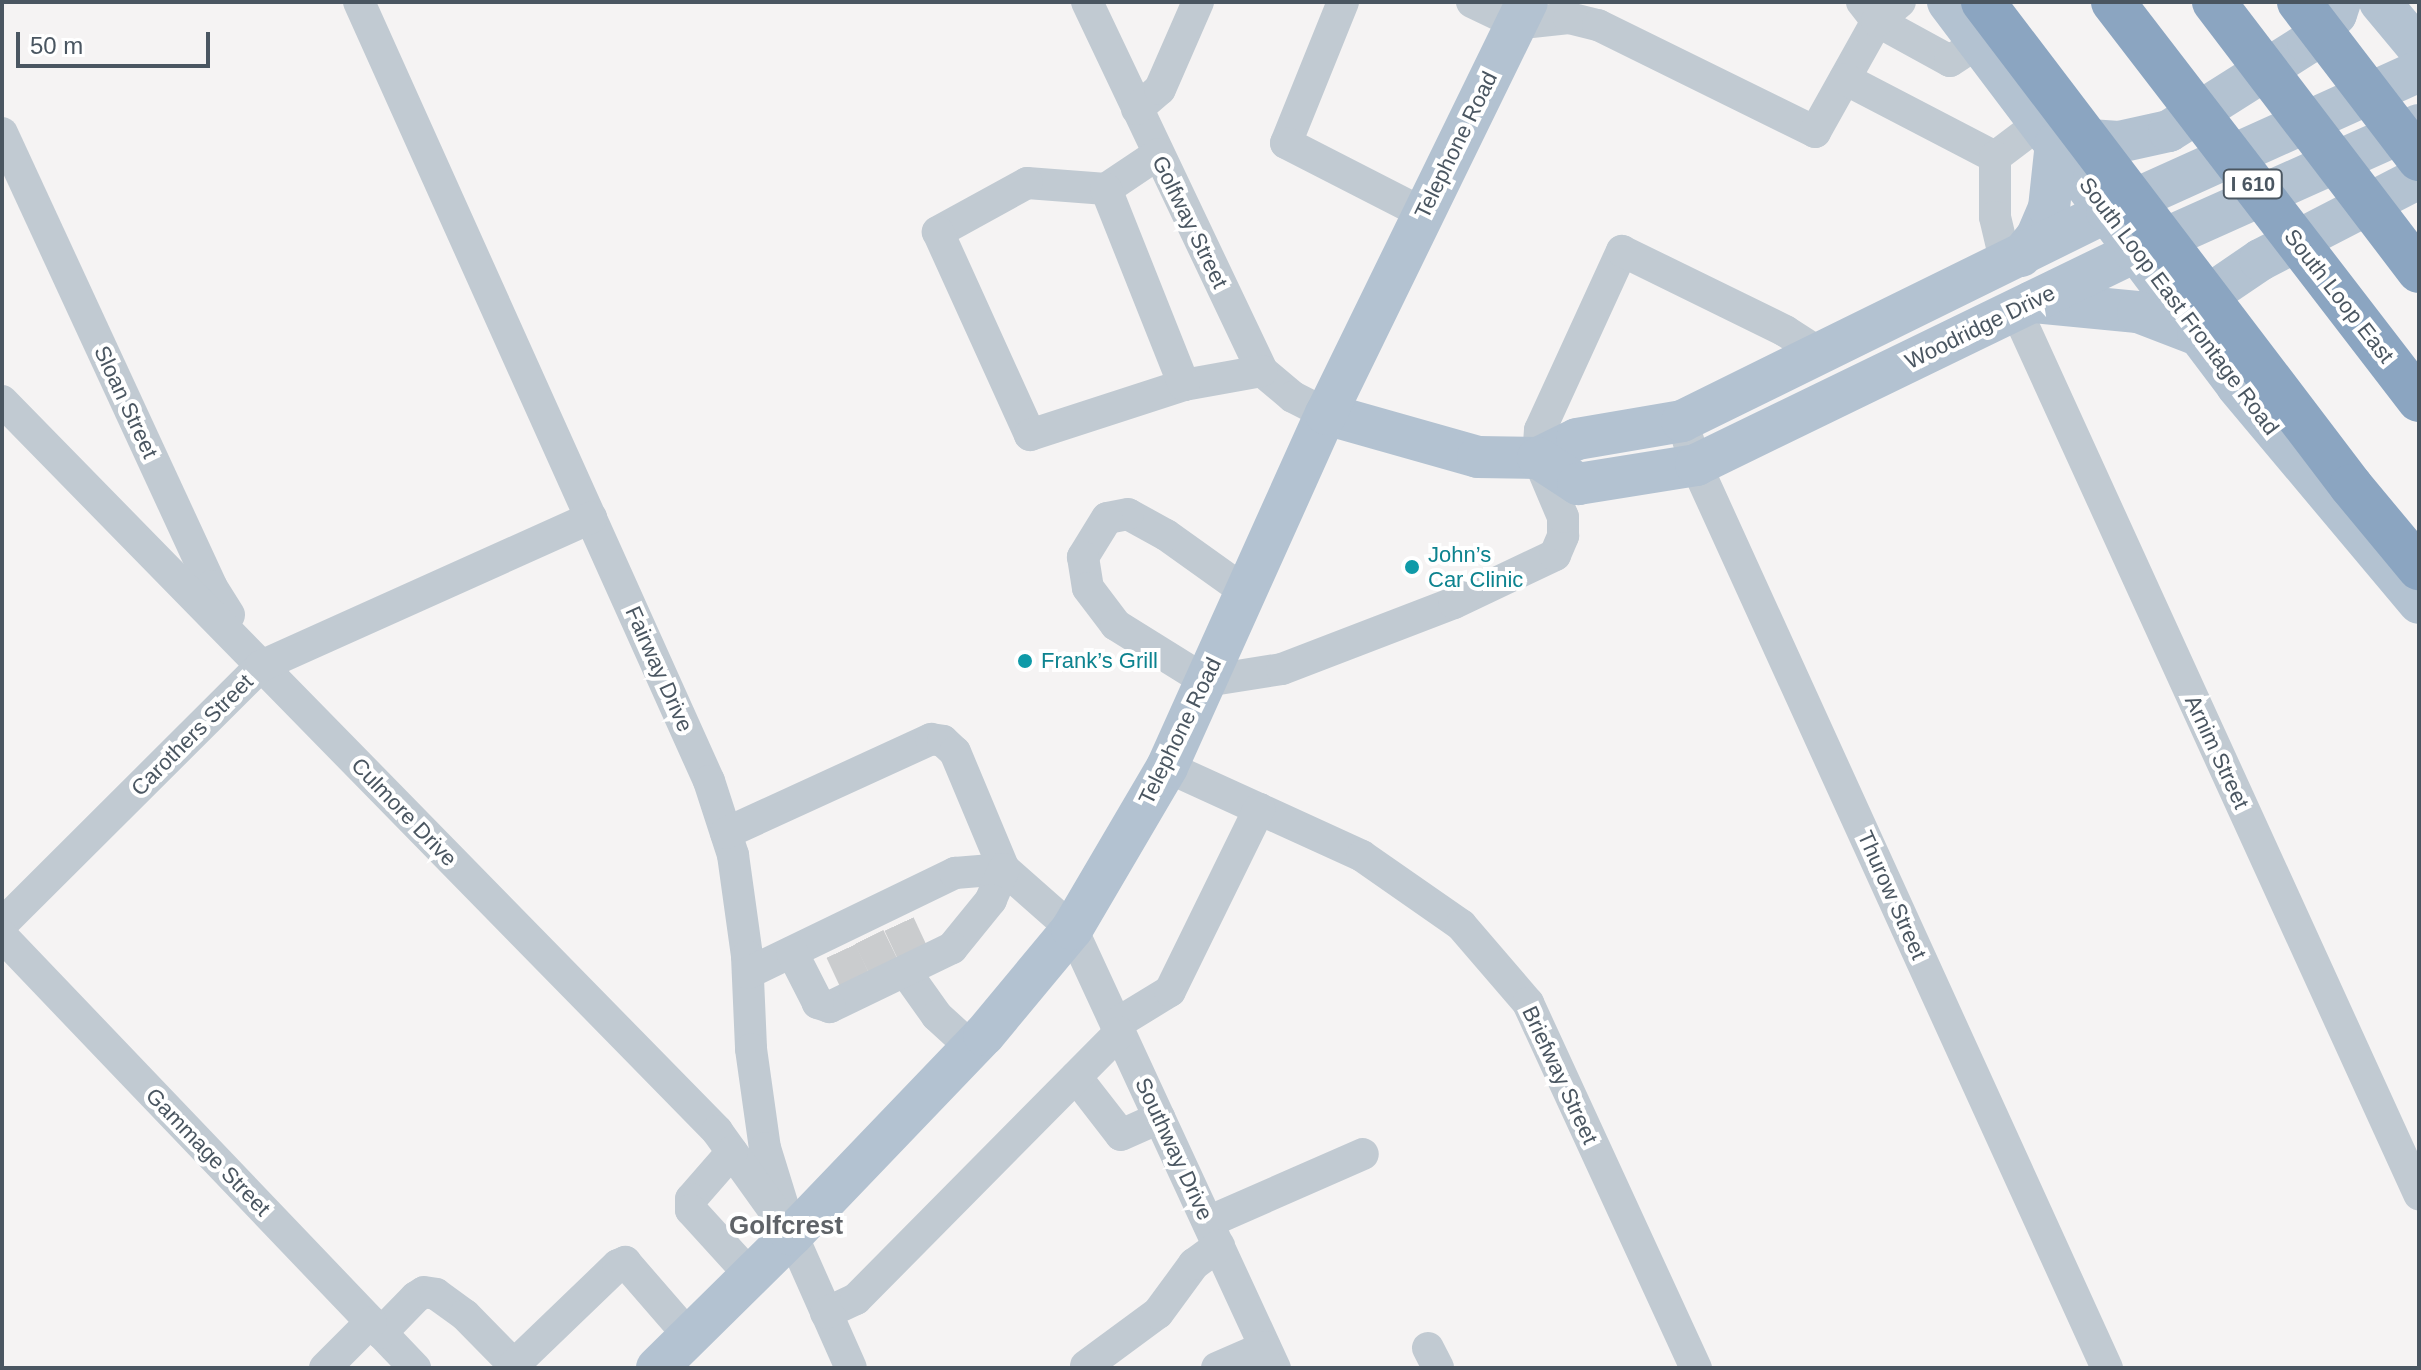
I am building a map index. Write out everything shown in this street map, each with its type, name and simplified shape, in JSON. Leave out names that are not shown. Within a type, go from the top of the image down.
[{"type":"highway","name":"South Loop East","points":[[2113,2],[2419,400]]},
{"type":"highway","points":[[2214,2],[2414,264]]},
{"type":"highway","points":[[2299,2],[2419,159]]},
{"type":"highway","points":[[1981,22],[2419,568]]},
{"type":"highway","points":[[2370,547],[2419,588]]},
{"type":"main road","name":"South Loop East Frontage Road","points":[[1948,2],[1981,22],[2049,134],[2135,252],[2198,335],[2419,603]]},
{"type":"main road","points":[[2014,260],[2037,236],[2049,208],[2049,134],[2119,142],[2169,131],[2308,43],[2336,14],[2340,2]]},
{"type":"main road","points":[[2380,2],[2419,49]]},
{"type":"main road","name":"Telephone Road","points":[[657,1368],[792,1235],[972,1048],[1072,929],[1167,767],[1326,414],[1518,13]]},
{"type":"main road","name":"Woodridge Drive","points":[[1326,414],[1478,457],[1538,458],[1577,439],[1682,421],[2107,212],[2419,71]]},
{"type":"main road","name":"Woodridge Drive","points":[[1538,458],[1578,484],[1696,465],[2135,252],[2419,125]]},
{"type":"main road","points":[[2024,306],[2138,312],[2198,335],[2219,288],[2260,260],[2419,178]]},
{"type":"street","name":"Fairway Drive","points":[[359,2],[709,781],[733,855],[748,973],[751,1049],[765,1148],[792,1235],[851,1368]]},
{"type":"street","name":"Golfway Street","points":[[1087,2],[1262,371],[1293,397],[1326,414]]},
{"type":"street","points":[[1137,109],[1160,89],[1198,2]]},
{"type":"street","points":[[1343,2],[1286,143],[1423,213]]},
{"type":"street","points":[[1472,2],[1518,13],[1569,18],[1604,14],[1815,132],[1880,8],[1950,61],[1981,22]]},
{"type":"street","points":[[1845,79],[1995,157]]},
{"type":"street","name":"Sloan Street","points":[[2,133],[211,586],[261,666]]},
{"type":"street","points":[[1995,157],[2049,134]]},
{"type":"street","points":[[1158,154],[1106,189],[1027,183],[938,232],[1030,435],[1184,385],[1262,371]]},
{"type":"street","points":[[1995,157],[1995,217],[2014,260]]},
{"type":"street","points":[[1106,189],[1184,385]]},
{"type":"street","points":[[1246,592],[1166,535],[1128,514],[1107,518],[1083,557],[1088,588],[1116,625],[1206,681],[1282,669],[1454,603],[1555,555],[1563,536],[1563,517],[1538,458],[1540,430],[1622,251],[1785,331],[1821,354]]},
{"type":"street","name":"Arnim Street","points":[[2024,306],[2419,1194]]},
{"type":"street","name":"Culmore Drive","points":[[2,401],[717,1131],[792,1235]]},
{"type":"street","name":"Thurow Street","points":[[1682,421],[1696,465],[2107,1368]]},
{"type":"street","name":"Carothers Street","points":[[2,924],[261,666],[591,518]]},
{"type":"street","points":[[726,833],[931,739],[943,741],[955,752],[1004,869],[1072,929]]},
{"type":"street","name":"Briefway Street","points":[[1167,767],[1362,856],[1461,925],[1528,1003],[1696,1368]]},
{"type":"street","points":[[826,1313],[856,1299],[1076,1077],[1118,1028],[1170,991],[1259,809]]},
{"type":"street","points":[[792,952],[824,1008],[955,873],[1004,869]]},
{"type":"street","points":[[748,973],[792,952],[952,948],[991,900],[1004,869]]},
{"type":"street","name":"Southway Drive","points":[[1072,929],[1270,1357]]},
{"type":"street","name":"Gammage Street","points":[[2,936],[415,1368]]},
{"type":"street","points":[[878,952],[937,1016],[972,1048]]},
{"type":"street","points":[[1076,1077],[1121,1135],[1159,1118]]},
{"type":"street","points":[[732,1152],[691,1199],[691,1210],[751,1276]]},
{"type":"street","points":[[1086,1366],[1158,1313],[1213,1234],[1363,1154]]},
{"type":"street","points":[[325,1368],[424,1292],[436,1294],[465,1315],[516,1367],[618,1265],[625,1262],[689,1336]]},
{"type":"street","points":[[1217,1368],[1270,1357]]},
{"type":"tunnel","points":[[899,924],[912,952]]},
{"type":"tunnel","points":[[869,937],[883,966]]},
{"type":"tunnel","points":[[841,951],[854,979]]},
{"type":"place","name":"John’s Car Clinic","points":[[1412,567]]},
{"type":"place","name":"Frank’s Grill","points":[[1025,661]]},
{"type":"district","name":"Golfcrest","points":[[786,1226]]}]
